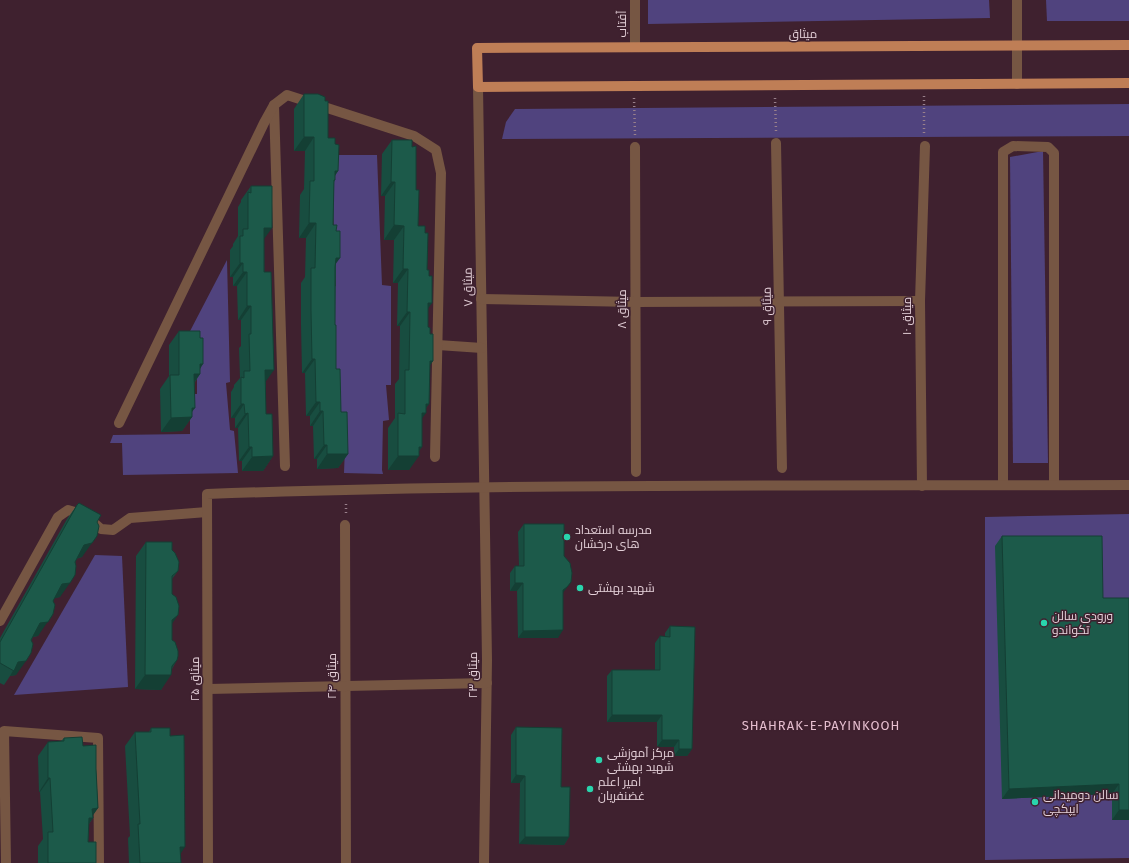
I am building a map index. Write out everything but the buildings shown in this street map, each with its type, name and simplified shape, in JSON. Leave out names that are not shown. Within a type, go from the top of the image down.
[{"type":"main road","name":"میثاق","points":[[478,87],[477,48],[1129,45]]},
{"type":"main road","points":[[478,87],[1129,83]]},
{"type":"street","name":"آفتاب","points":[[634,47],[635,0]]},
{"type":"street","points":[[1016,0],[1017,84]]},
{"type":"street","name":"میثاق ۷","points":[[478,87],[484,488]]},
{"type":"street","points":[[119,424],[260,130],[274,105],[286,95],[414,136],[436,150],[441,173],[435,457]]},
{"type":"street","points":[[274,105],[285,466]]},
{"type":"street","name":"میثاق ۹","points":[[776,143],[782,468]]},
{"type":"street","name":"میثاق ۱۰","points":[[922,486],[920,301],[925,146]]},
{"type":"street","points":[[1003,485],[1003,152],[1013,146],[1048,147],[1054,153],[1054,485]]},
{"type":"street","name":"میثاق ۸","points":[[635,147],[636,472]]},
{"type":"street","points":[[481,300],[635,302],[920,301]]},
{"type":"street","points":[[438,345],[482,348]]},
{"type":"street","points":[[347,489],[1129,485]]},
{"type":"street","name":"میثاق ۲۳","points":[[484,488],[487,683],[484,863]]},
{"type":"street","name":"میثاق ۲۵","points":[[208,863],[207,494],[347,489]]},
{"type":"street","points":[[0,621],[58,517],[68,510],[85,515],[101,529],[113,530],[130,518],[207,512]]},
{"type":"street","name":"میثاق ۲۴","points":[[345,525],[346,863]]},
{"type":"street","points":[[208,689],[487,683]]},
{"type":"street","points":[[6,863],[4,731],[98,738],[99,863]]},
{"type":"path","points":[[924,84],[925,146]]},
{"type":"path","points":[[775,85],[776,143]]},
{"type":"path","points":[[634,86],[635,147]]},
{"type":"path","points":[[345,525],[347,489]]},
{"type":"shaded area","points":[[648,0],[989,0],[990,18],[648,24]]},
{"type":"shaded area","points":[[1046,0],[1129,0],[1129,21],[1047,21]]},
{"type":"shaded area","points":[[1129,104],[1129,136],[502,139],[506,122],[515,109]]},
{"type":"shaded area","points":[[1043,151],[1048,463],[1013,463],[1010,157]]},
{"type":"shaded area","points":[[331,155],[377,155],[382,285],[391,286],[391,385],[386,385],[389,420],[383,421],[383,474],[344,473],[346,420],[338,420],[328,288],[336,286]]},
{"type":"shaded area","points":[[227,260],[230,382],[226,383],[230,430],[234,431],[238,473],[123,475],[122,443],[110,443],[113,435],[190,434],[190,394],[197,394],[197,339],[188,335]]},
{"type":"shaded area","points":[[1129,514],[1129,858],[985,860],[985,517]]},
{"type":"shaded area","points":[[95,555],[122,556],[128,687],[14,695]]},
{"type":"place","name":"مدرسه استعداد های درخشان","points":[[567,537]]},
{"type":"place","name":"شهید بهشتی","points":[[580,588]]},
{"type":"place","name":"ورودی سالن تکواندو","points":[[1044,623]]},
{"type":"place","name":"مرکز آموزشی شهید بهشتی","points":[[599,760]]},
{"type":"place","name":"امیر اعلم غضنفریان","points":[[590,789]]},
{"type":"place","name":"سالن دومیدانی ایپکچی","points":[[1035,802]]},
{"type":"district","name":"SHAHRAK-E-PAYINKOOH","points":[[821,725]]}]
